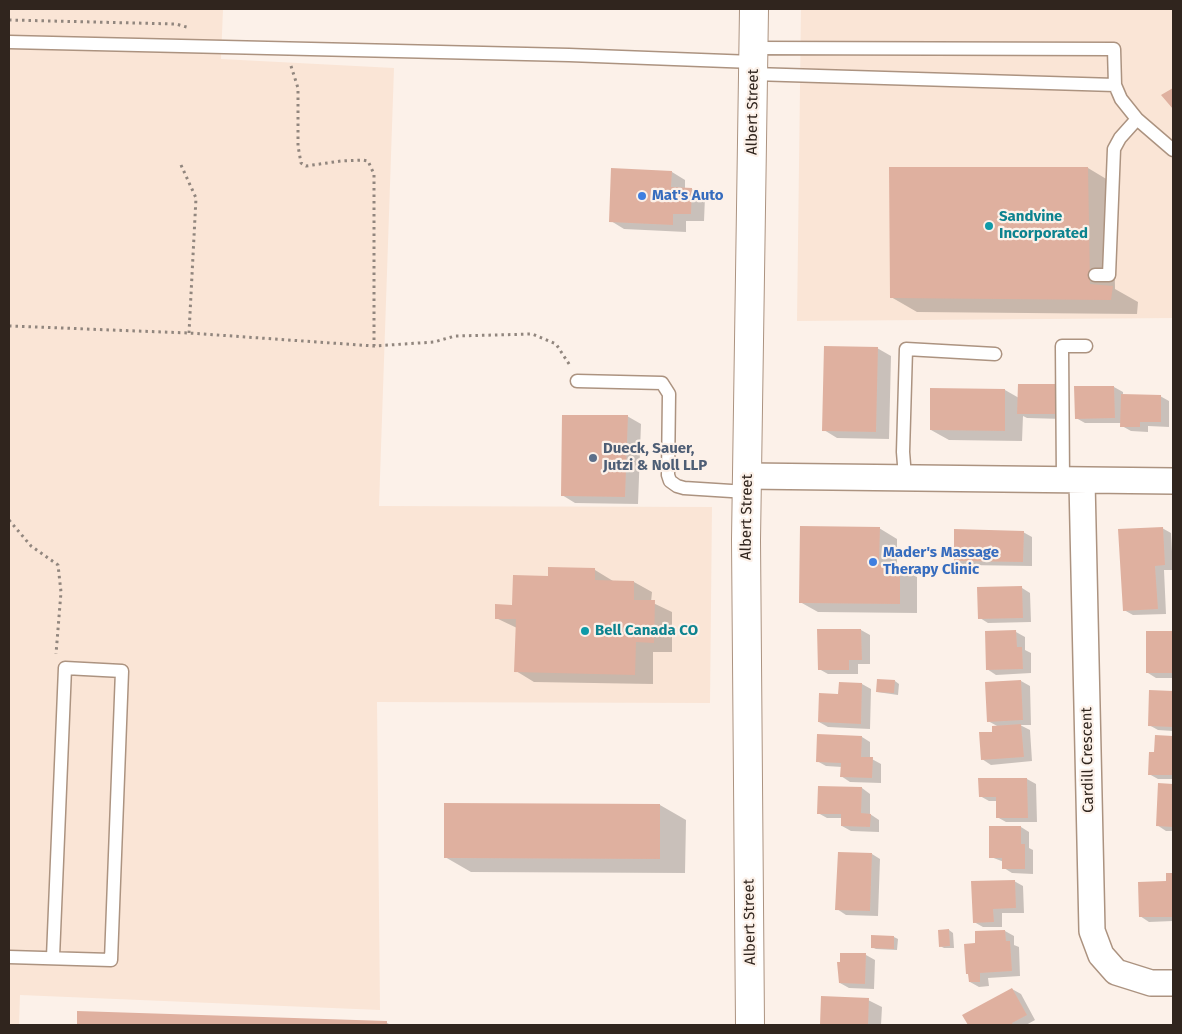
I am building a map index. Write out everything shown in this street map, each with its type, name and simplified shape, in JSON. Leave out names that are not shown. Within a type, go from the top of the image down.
[{"type":"street","name":"Albert Street","points":[[750,1025],[747,484],[754,9]]},
{"type":"street","points":[[747,484],[905,477],[1173,481]]},
{"type":"street","name":"Cardill Crescent","points":[[1073,481],[1092,931],[1101,955],[1116,972],[1151,983],[1173,983]]},
{"type":"lane","points":[[9,42],[753,61],[1115,85]]},
{"type":"lane","points":[[753,61],[1114,49],[1115,85],[1121,99],[1137,119],[1173,150]]},
{"type":"lane","points":[[1095,275],[1109,276],[1114,149],[1120,138],[1137,119]]},
{"type":"lane","points":[[1073,481],[1062,346],[1086,346]]},
{"type":"lane","points":[[905,477],[903,452],[906,349],[995,354]]},
{"type":"lane","points":[[576,381],[662,383],[669,394],[668,475],[670,481],[684,488],[747,484]]},
{"type":"lane","points":[[9,957],[111,960],[122,671],[65,668],[53,958]]},
{"type":"path","points":[[9,20],[176,24],[188,28]]},
{"type":"path","points":[[284,48],[294,70],[298,88],[298,146],[301,163],[306,166],[363,160],[368,161],[374,174],[374,346]]},
{"type":"path","points":[[181,166],[196,198],[189,333]]},
{"type":"path","points":[[9,326],[189,333],[374,346],[434,342],[455,336],[532,334],[556,344],[560,348],[570,365],[576,381]]},
{"type":"path","points":[[9,520],[31,546],[58,565],[61,592],[56,667],[65,668]]},
{"type":"shaded area","points":[[9,9],[223,9],[221,59],[394,68],[379,506],[712,507],[710,703],[377,702],[380,1010],[20,995],[19,1025],[9,1025]]},
{"type":"shaded area","points":[[801,9],[1173,9],[1173,318],[797,321]]},
{"type":"building","points":[[1173,88],[1173,109],[1161,95]]},
{"type":"building","name":"Sandvine Incorporated","points":[[889,167],[1088,167],[1090,284],[1113,286],[1111,300],[890,298]]},
{"type":"building","points":[[611,168],[672,171],[671,187],[692,188],[691,214],[673,214],[673,225],[609,222]]},
{"type":"building","points":[[824,346],[878,347],[876,432],[822,431]]},
{"type":"building","points":[[1018,384],[1055,384],[1055,414],[1017,414]]},
{"type":"building","points":[[1074,386],[1114,386],[1115,418],[1075,419]]},
{"type":"building","points":[[930,388],[1005,389],[1005,431],[930,430]]},
{"type":"building","points":[[1121,394],[1161,395],[1161,422],[1140,422],[1140,427],[1120,427]]},
{"type":"building","points":[[562,415],[628,415],[625,497],[561,496]]},
{"type":"building","points":[[800,526],[880,527],[879,565],[900,565],[900,604],[799,603]]},
{"type":"building","points":[[1163,527],[1165,565],[1155,566],[1158,609],[1123,611],[1118,529]]},
{"type":"building","points":[[954,529],[1024,531],[1023,562],[954,561]]},
{"type":"building","name":"Bell Canada CO","points":[[548,567],[595,568],[595,580],[634,581],[634,600],[655,600],[654,643],[636,642],[635,675],[514,672],[516,619],[495,619],[495,604],[512,605],[513,575],[548,576]]},
{"type":"building","points":[[1022,586],[1023,618],[978,619],[977,587]]},
{"type":"building","points":[[817,629],[861,629],[862,660],[849,660],[849,670],[818,670]]},
{"type":"building","points":[[1016,630],[1017,647],[1022,647],[1023,669],[986,670],[985,631]]},
{"type":"building","points":[[1146,631],[1173,631],[1173,673],[1146,673]]},
{"type":"building","points":[[877,679],[895,680],[894,693],[876,692]]},
{"type":"building","points":[[1021,680],[1023,720],[987,722],[985,682]]},
{"type":"building","points":[[839,682],[862,683],[861,724],[818,722],[819,693],[838,694]]},
{"type":"building","points":[[1149,690],[1173,691],[1173,727],[1148,726]]},
{"type":"building","points":[[1021,724],[1024,757],[981,760],[979,732],[992,732],[992,726]]},
{"type":"building","points":[[817,734],[862,736],[861,757],[873,757],[872,778],[840,777],[841,763],[816,762]]},
{"type":"building","points":[[1155,735],[1173,736],[1173,775],[1148,775],[1149,752],[1154,752]]},
{"type":"building","points":[[978,778],[1027,778],[1028,818],[996,818],[996,797],[979,797]]},
{"type":"building","points":[[1158,783],[1173,784],[1173,827],[1156,826]]},
{"type":"building","points":[[818,786],[862,787],[861,813],[871,814],[870,827],[841,826],[841,814],[817,814]]},
{"type":"building","points":[[444,803],[660,804],[660,859],[444,858]]},
{"type":"building","points":[[989,826],[1021,826],[1021,844],[1025,844],[1025,869],[1002,869],[1002,858],[989,858]]},
{"type":"building","points":[[838,852],[872,853],[870,911],[835,910]]},
{"type":"building","points":[[1166,873],[1173,873],[1173,917],[1139,917],[1138,882],[1166,881]]},
{"type":"building","points":[[1015,880],[1016,908],[993,909],[994,922],[973,923],[971,881]]},
{"type":"building","points":[[949,929],[950,946],[939,947],[938,930]]},
{"type":"building","points":[[1005,930],[1006,941],[1010,941],[1012,971],[980,973],[980,982],[969,982],[968,974],[966,974],[964,944],[975,943],[975,931]]},
{"type":"building","points":[[871,935],[894,936],[894,949],[871,948]]},
{"type":"building","points":[[840,953],[866,953],[865,984],[839,983],[837,962],[840,962]]},
{"type":"building","points":[[1012,988],[1027,1015],[1012,1023],[1013,1025],[968,1025],[962,1015]]},
{"type":"building","points":[[821,996],[869,998],[868,1025],[820,1025]]},
{"type":"building","points":[[77,1011],[387,1021],[387,1025],[77,1025]]},
{"type":"place","name":"Mat's Auto","points":[[642,196]]},
{"type":"place","name":"Sandvine Incorporated","points":[[989,226]]},
{"type":"place","name":"Dueck, Sauer, Jutzi & Noll LLP","points":[[593,458]]},
{"type":"place","name":"Mader's Massage Therapy Clinic","points":[[873,562]]},
{"type":"place","name":"Bell Canada CO","points":[[585,631]]}]
